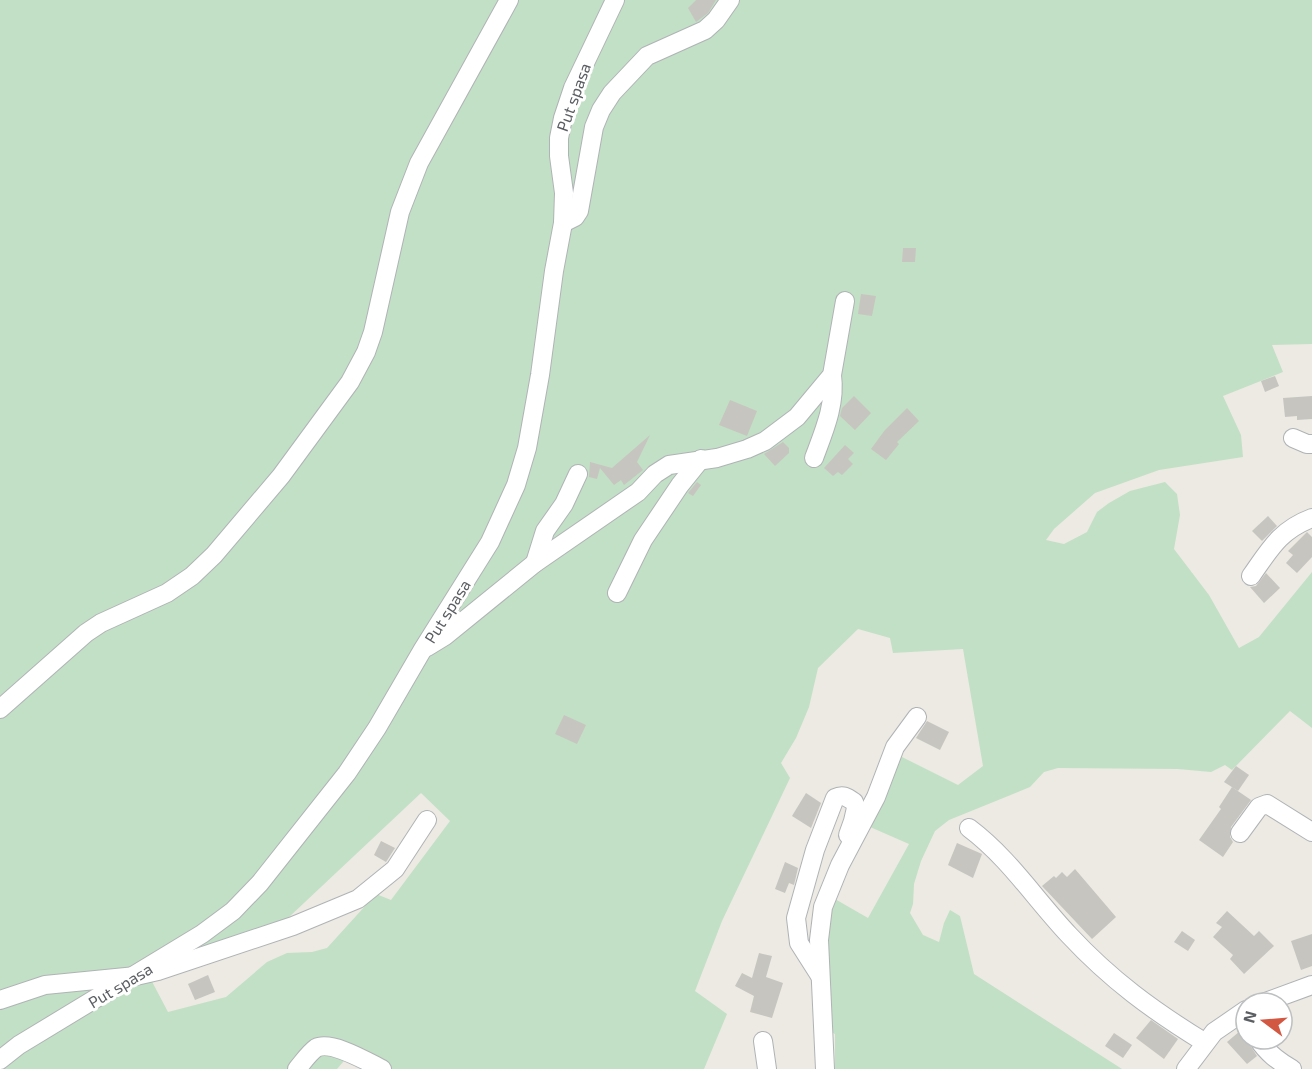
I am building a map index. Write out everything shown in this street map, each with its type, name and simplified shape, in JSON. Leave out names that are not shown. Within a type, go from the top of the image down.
[{"type":"street","points":[[0,709],[86,633],[108,619],[167,593],[214,555],[281,476],[350,382],[363,360],[373,332],[400,212],[408,187],[508,0]]},
{"type":"street","name":"Put spasa","points":[[0,1060],[20,1045],[202,934],[233,911],[260,883],[347,773],[377,728],[490,542],[516,484],[527,448],[540,375],[563,223],[564,193],[559,147],[563,118],[573,88],[615,0]]},
{"type":"street","points":[[563,223],[575,217],[579,211],[594,127],[612,93],[647,56],[705,30],[716,20],[730,0]]},
{"type":"street","points":[[814,458],[827,425],[833,387],[832,375],[845,302]]},
{"type":"street","points":[[423,650],[445,636],[535,563],[638,492],[663,468],[701,459],[733,455],[765,441],[797,417],[832,375]]},
{"type":"street","points":[[1293,438],[1312,444]]},
{"type":"street","points":[[617,593],[643,540],[680,485],[701,459]]},
{"type":"street","points":[[535,563],[545,531],[564,504],[579,474]]},
{"type":"street","points":[[1251,576],[1283,534],[1293,525],[1312,518]]},
{"type":"street","points":[[825,1069],[819,940],[823,907],[840,865],[876,797],[895,747],[917,717]]},
{"type":"street","points":[[820,976],[800,943],[796,918],[815,850],[835,798],[847,796],[854,802],[856,808],[840,865]]},
{"type":"street","points":[[1240,833],[1259,807],[1267,804],[1312,832]]},
{"type":"street","points":[[0,1000],[45,985],[136,976],[199,959],[293,926],[358,899],[395,869],[427,820]]},
{"type":"street","points":[[969,828],[1003,857],[1069,934],[1107,972],[1155,1012],[1204,1042]]},
{"type":"street","points":[[1294,992],[1312,985]]},
{"type":"street","points":[[1186,1069],[1204,1042],[1214,1032],[1234,1020]]},
{"type":"street","points":[[763,1041],[767,1069]]},
{"type":"street","points":[[297,1069],[309,1054],[323,1046],[340,1050],[382,1069]]},
{"type":"street","points":[[1267,1051],[1277,1061],[1292,1069]]},
{"type":"green space","points":[[0,0],[1312,0],[1312,344],[1272,345],[1283,372],[1223,396],[1241,435],[1243,457],[1159,470],[1095,493],[1054,529],[1046,540],[1064,544],[1087,532],[1097,512],[1109,503],[1130,491],[1165,482],[1177,494],[1180,515],[1174,549],[1209,595],[1239,648],[1259,637],[1312,572],[1312,728],[1290,711],[1232,770],[1225,765],[1211,772],[1178,769],[1058,768],[1044,772],[1030,787],[949,820],[935,831],[921,861],[914,884],[910,913],[923,935],[939,942],[950,910],[960,916],[974,974],[1122,1069],[835,1069],[835,1034],[826,1029],[828,895],[868,918],[909,844],[861,823],[894,753],[958,785],[983,766],[963,649],[893,653],[890,638],[858,629],[818,668],[809,707],[796,738],[781,763],[790,778],[722,921],[695,991],[727,1014],[704,1069],[382,1069],[350,1054],[337,1069],[0,1069]],"holes":[[[421,793],[450,821],[391,900],[376,894],[327,948],[312,952],[287,953],[267,962],[226,997],[168,1012],[148,974],[197,943],[199,959],[271,934]]]},
{"type":"building","points":[[696,0],[716,0],[708,13],[696,22],[688,8]]},
{"type":"building","points":[[903,248],[916,248],[915,262],[902,262]]},
{"type":"building","points":[[861,294],[876,296],[872,316],[858,314]]},
{"type":"building","points":[[1275,376],[1279,386],[1265,392],[1261,381]]},
{"type":"building","points":[[854,396],[871,413],[855,430],[840,416],[842,408]]},
{"type":"building","points":[[1312,396],[1312,419],[1297,420],[1297,416],[1285,417],[1283,398]]},
{"type":"building","points":[[730,400],[757,411],[747,436],[719,425]]},
{"type":"building","points":[[907,408],[919,421],[897,442],[899,444],[886,460],[871,449],[885,430]]},
{"type":"building","points":[[650,435],[637,462],[643,470],[624,485],[621,480],[614,485],[600,468],[597,479],[589,477],[590,462],[612,468]]},
{"type":"building","points":[[783,442],[789,448],[789,453],[775,466],[764,454]]},
{"type":"building","points":[[845,445],[854,453],[848,459],[853,464],[842,475],[838,472],[833,476],[824,468]]},
{"type":"building","points":[[697,482],[701,485],[693,496],[688,493]]},
{"type":"building","points":[[1268,516],[1277,526],[1262,541],[1252,531]]},
{"type":"building","points":[[1307,532],[1312,537],[1312,557],[1297,573],[1286,563],[1293,555],[1288,551]]},
{"type":"building","points":[[1266,573],[1280,588],[1264,603],[1250,587],[1256,586]]},
{"type":"building","points":[[564,715],[586,725],[577,744],[555,734]]},
{"type":"building","points":[[927,721],[949,732],[940,750],[916,738]]},
{"type":"building","points":[[1236,766],[1249,775],[1238,791],[1224,782]]},
{"type":"building","points":[[1232,787],[1251,800],[1231,827],[1230,837],[1233,842],[1223,857],[1199,840],[1221,809],[1219,807]]},
{"type":"building","points":[[806,793],[821,803],[811,828],[792,816]]},
{"type":"building","points":[[381,841],[395,848],[386,862],[374,855]]},
{"type":"building","points":[[957,843],[982,854],[973,878],[948,865]]},
{"type":"building","points":[[785,862],[798,868],[794,885],[789,883],[785,893],[775,889]]},
{"type":"building","points":[[1075,869],[1116,917],[1092,939],[1042,886],[1062,872],[1067,877]]},
{"type":"building","points":[[1227,911],[1254,936],[1259,931],[1274,946],[1244,974],[1230,959],[1233,955],[1213,937],[1222,927],[1216,923]]},
{"type":"building","points":[[1182,931],[1195,940],[1188,951],[1174,942]]},
{"type":"building","points":[[1312,934],[1312,966],[1301,970],[1291,941]]},
{"type":"building","points":[[759,953],[772,956],[766,977],[783,983],[772,1018],[750,1012],[754,996],[735,986],[742,973],[752,978]]},
{"type":"building","points":[[208,975],[215,992],[195,1000],[188,984]]},
{"type":"building","points":[[1151,1020],[1178,1039],[1164,1059],[1136,1038]]},
{"type":"building","points":[[1114,1033],[1132,1045],[1123,1058],[1105,1046]]},
{"type":"building","points":[[1234,1036],[1234,1050],[1227,1042]]},
{"type":"building","points":[[1235,1051],[1254,1051],[1257,1056],[1247,1064]]}]
